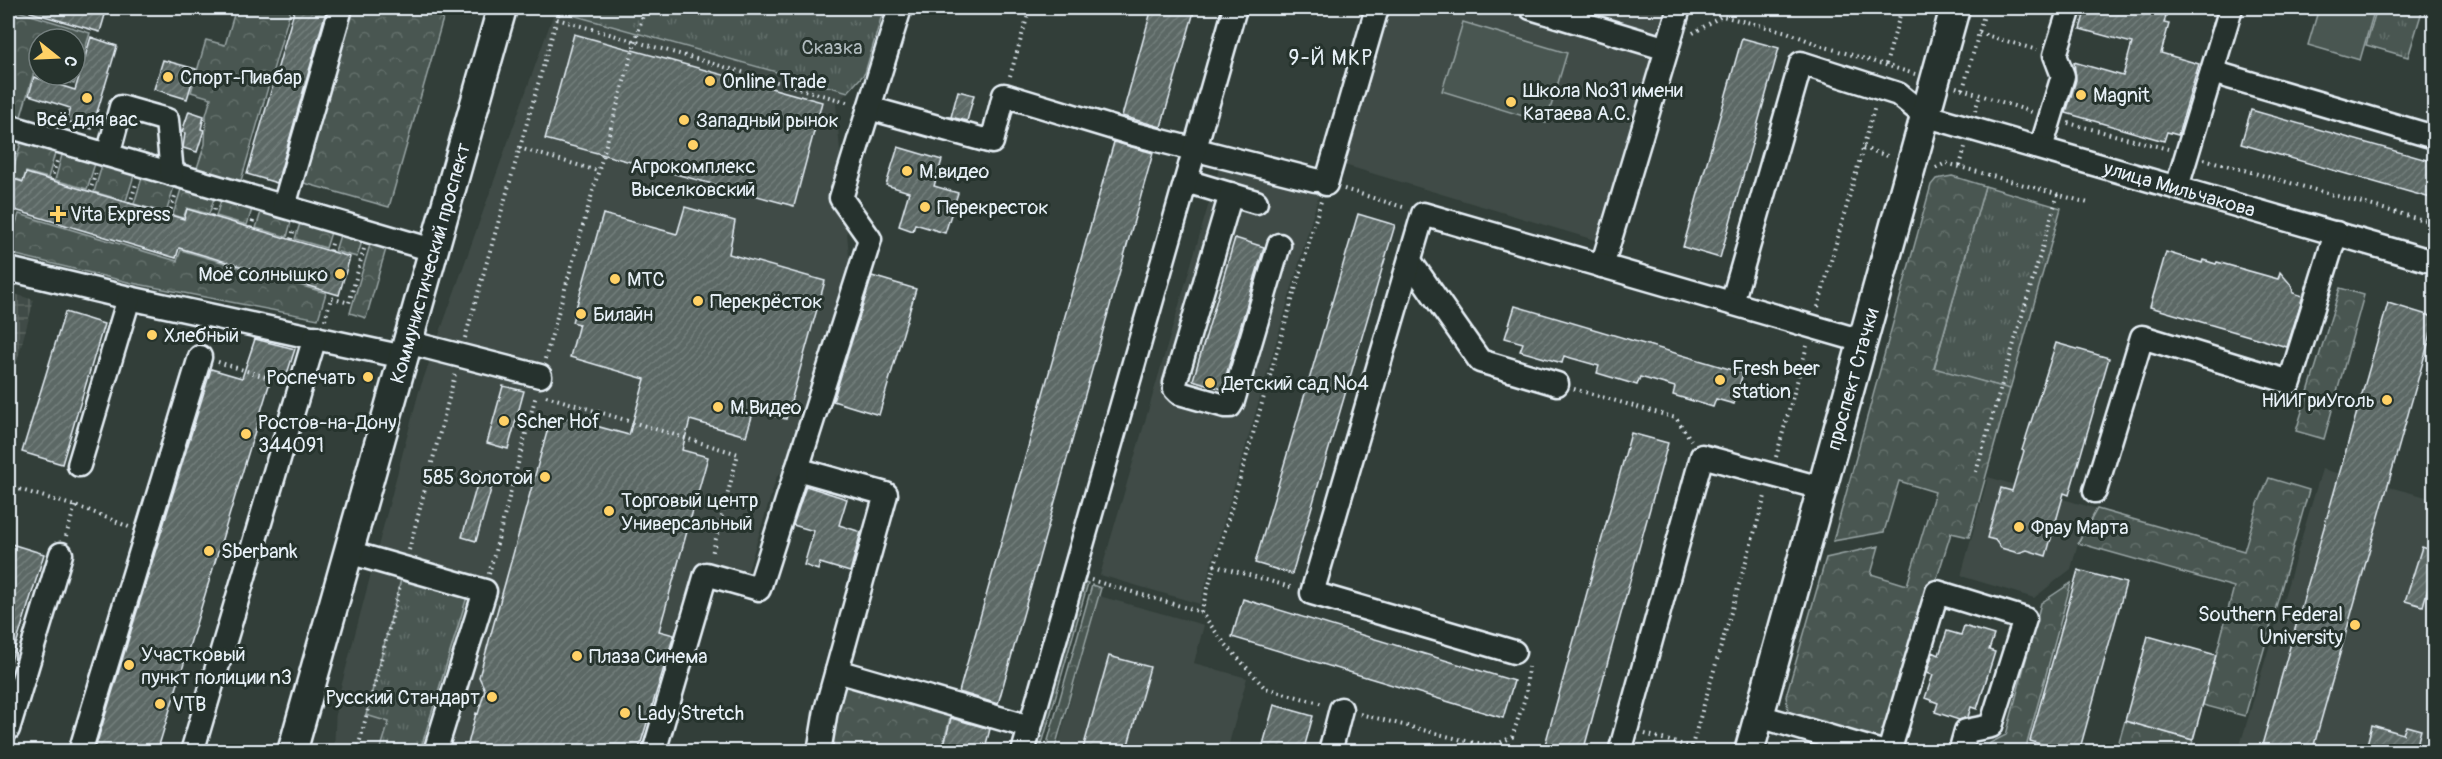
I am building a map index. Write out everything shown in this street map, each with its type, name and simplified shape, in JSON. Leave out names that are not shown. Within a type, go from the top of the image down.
[{"type":"main road","name":"Коммунистический проспект","points":[[292,752],[502,8]]},
{"type":"main road","name":"проспект Стачки","points":[[1749,752],[1955,8]]},
{"type":"main road","name":"Коммунистический проспект","points":[[312,752],[319,657]]},
{"type":"street","points":[[284,206],[341,8]]},
{"type":"street","points":[[654,752],[706,574],[759,589],[870,239],[841,198],[900,8]]},
{"type":"street","points":[[1023,752],[1235,8]]},
{"type":"street","points":[[869,108],[992,142],[1004,95],[1130,133],[1320,182],[1377,8]]},
{"type":"street","points":[[1531,8],[1667,49]]},
{"type":"street","points":[[1602,266],[1679,8]]},
{"type":"street","points":[[2041,148],[2063,76],[2055,55],[2070,8]]},
{"type":"street","points":[[2177,187],[2231,8]]},
{"type":"street","points":[[1732,303],[1802,63],[1898,94],[1924,115]]},
{"type":"street","points":[[2212,72],[2434,137]]},
{"type":"street","points":[[108,155],[121,107],[168,120],[172,174]]},
{"type":"street","name":"улица Мильчакова","points":[[1924,115],[2434,262]]},
{"type":"street","points":[[14,128],[433,250]]},
{"type":"street","points":[[1186,181],[1256,202]]},
{"type":"street","points":[[1231,194],[1174,383],[1179,393],[1230,406],[1279,245]]},
{"type":"street","points":[[1514,652],[1312,593],[1423,214],[1862,341]]},
{"type":"street","points":[[2095,491],[2142,337],[2290,382],[2336,233]]},
{"type":"street","points":[[1410,261],[1480,361],[1557,384]]},
{"type":"street","points":[[8,269],[129,298],[317,337],[460,356],[539,385]]},
{"type":"street","points":[[79,465],[129,298]]},
{"type":"street","points":[[192,752],[299,387],[317,337]]},
{"type":"street","points":[[80,752],[144,534],[200,357]]},
{"type":"street","points":[[1620,752],[1702,456],[1821,488]]},
{"type":"street","points":[[797,469],[886,494],[826,710],[819,752]]},
{"type":"street","points":[[348,552],[485,591],[435,752]]},
{"type":"street","points":[[8,729],[61,554]]},
{"type":"street","points":[[1889,752],[1937,592],[2025,619],[1990,726],[1966,731],[1960,752]]},
{"type":"street","points":[[837,671],[1030,727]]},
{"type":"street","points":[[1330,752],[1341,709]]},
{"type":"street","points":[[1759,716],[1882,752]]},
{"type":"path","points":[[357,752],[460,356],[560,8]]},
{"type":"path","points":[[485,591],[539,385],[645,8]]},
{"type":"path","points":[[1004,95],[1030,8]]},
{"type":"path","points":[[1626,728],[1690,749],[1772,475],[1902,8]]},
{"type":"path","points":[[1963,89],[1986,8]]},
{"type":"path","points":[[556,19],[869,108]]},
{"type":"path","points":[[1979,33],[2055,55]]},
{"type":"path","points":[[8,177],[14,128]]},
{"type":"path","points":[[519,148],[598,171]]},
{"type":"path","points":[[1946,163],[2088,203]]},
{"type":"path","points":[[1201,612],[1320,182],[1423,214]]},
{"type":"path","points":[[1976,472],[2058,194]]},
{"type":"path","points":[[317,337],[331,298],[349,303],[370,231]]},
{"type":"path","points":[[200,357],[299,387]]},
{"type":"path","points":[[1557,384],[1676,418],[1702,456]]},
{"type":"path","points":[[539,385],[738,454],[706,574]]},
{"type":"path","points":[[8,486],[75,506],[144,534]]},
{"type":"path","points":[[61,554],[75,506]]},
{"type":"path","points":[[1214,565],[1312,593]]},
{"type":"path","points":[[1073,575],[1201,612],[1221,639],[1265,688],[1470,742],[1495,745],[1512,737],[1526,695],[1529,663],[1514,652]]},
{"type":"path","points":[[1467,752],[1470,742]]},
{"type":"shaded area","name":"Школа №31 имени Катаева А.С.","points":[[1388,8],[1690,8],[1618,247],[1341,164]]},
{"type":"shaded area","points":[[555,10],[848,92],[836,104],[851,279],[801,454],[777,476],[743,587],[707,578],[653,751],[334,752],[336,706],[419,391]]},
{"type":"shaded area","name":"Детский сад №4","points":[[1221,162],[1320,191],[1200,604],[1100,575]]},
{"type":"shaded area","points":[[8,292],[34,300],[8,394]]},
{"type":"shaded area","name":"Southern Federal University","points":[[2322,469],[2434,499],[2434,751],[2238,752]]},
{"type":"shaded area","points":[[1988,477],[2097,509],[2078,543],[2071,569],[2034,598],[1961,576]]},
{"type":"shaded area","points":[[1099,596],[1204,625],[1194,663],[1247,678],[1227,751],[1056,752]]},
{"type":"green space","points":[[8,8],[70,27],[27,27],[27,87],[30,87],[19,123],[8,120]]},
{"type":"green space","points":[[236,8],[291,8],[240,184],[196,171],[205,144],[206,115],[211,98],[191,92],[206,40],[225,45]]},
{"type":"green space","points":[[347,8],[446,8],[389,207],[297,181]]},
{"type":"green space","name":"Сказка","points":[[566,8],[884,8],[865,73],[848,92],[565,13]]},
{"type":"green space","points":[[2319,8],[2375,8],[2360,60],[2308,45]]},
{"type":"green space","points":[[2377,8],[2423,8],[2408,57],[2366,45]]},
{"type":"green space","points":[[1463,22],[1567,53],[1546,123],[1442,91]]},
{"type":"green space","points":[[23,136],[57,146],[48,178],[26,172],[23,181],[11,177]]},
{"type":"green space","points":[[64,148],[97,157],[87,189],[55,180]]},
{"type":"green space","points":[[104,159],[136,169],[126,201],[94,192]]},
{"type":"green space","points":[[144,171],[176,180],[166,213],[134,204]]},
{"type":"green space","points":[[1952,176],[1985,186],[1934,368],[2010,389],[1969,537],[1951,533],[1886,742],[1793,715],[1788,710],[1786,696],[1826,558],[1879,546],[1871,574],[1907,585],[1935,492],[1899,481],[1884,532],[1833,541],[1931,185],[1936,179]]},
{"type":"green space","points":[[183,183],[216,192],[209,214],[187,208],[183,218],[173,215]]},
{"type":"green space","points":[[1985,186],[2061,208],[2010,389],[1934,369]]},
{"type":"green space","points":[[223,194],[254,203],[247,225],[216,216]]},
{"type":"green space","points":[[263,206],[293,214],[287,237],[256,228]]},
{"type":"green space","points":[[19,214],[177,261],[181,250],[326,293],[318,319],[132,283],[8,253],[8,221],[16,223]]},
{"type":"green space","points":[[302,217],[333,226],[326,248],[295,239]]},
{"type":"green space","points":[[342,229],[364,235],[357,257],[335,251]]},
{"type":"green space","points":[[372,238],[388,242],[366,318],[350,313]]},
{"type":"green space","points":[[2340,288],[2364,295],[2324,439],[2296,431]]},
{"type":"green space","points":[[2269,478],[2309,490],[2245,716],[2203,705],[2234,587],[2078,543],[2097,509],[2244,551],[2258,504]]},
{"type":"green space","points":[[404,568],[470,587],[420,751],[380,751],[389,722],[366,715]]},
{"type":"green space","points":[[1077,580],[1088,583],[1040,751],[1028,752]]},
{"type":"green space","points":[[2071,583],[2025,751],[1987,752],[1990,743],[2006,735],[2041,603]]},
{"type":"green space","points":[[1092,585],[1101,588],[1054,751],[1045,751]]},
{"type":"green space","points":[[840,679],[952,711],[941,751],[824,752]]},
{"type":"green space","points":[[2125,721],[2193,740],[2190,751],[2116,752]]},
{"type":"building","points":[[31,8],[107,8],[100,32],[30,12]]},
{"type":"building","points":[[295,8],[327,8],[277,183],[247,174]]},
{"type":"building","points":[[1152,8],[1195,8],[1161,127],[1122,116]]},
{"type":"building","points":[[2086,8],[2168,8],[2164,23],[2169,24],[2161,53],[2199,64],[2178,135],[2167,132],[2164,141],[2066,113],[2076,80],[2074,62],[2123,76],[2132,43],[2080,29]]},
{"type":"building","name":"Западный рынок","points":[[574,34],[822,102],[794,206],[545,139]]},
{"type":"building","points":[[91,37],[117,46],[92,129],[66,121],[70,108],[29,95],[31,87],[66,87],[75,90],[76,87],[87,87],[87,50]]},
{"type":"building","points":[[1742,38],[1779,48],[1720,258],[1683,247]]},
{"type":"building","points":[[163,60],[196,69],[187,99],[154,89]]},
{"type":"building","points":[[958,91],[974,95],[967,121],[951,117]]},
{"type":"building","points":[[2251,110],[2434,162],[2434,199],[2241,144]]},
{"type":"building","points":[[189,111],[204,116],[201,129],[204,130],[197,152],[183,148],[185,133],[182,132]]},
{"type":"building","points":[[1114,142],[1153,153],[998,704],[959,692]]},
{"type":"building","points":[[898,147],[942,160],[934,186],[958,193],[945,233],[915,224],[913,231],[899,226],[909,192],[886,185]]},
{"type":"building","points":[[26,173],[184,219],[187,209],[350,257],[339,295],[179,248],[176,258],[8,208],[8,177],[23,182]]},
{"type":"building","points":[[685,207],[735,221],[729,254],[825,281],[786,419],[754,410],[746,436],[690,420],[682,450],[708,457],[659,631],[674,635],[638,752],[466,752],[476,713],[478,714],[485,690],[479,677],[552,414],[629,435],[645,379],[570,357],[579,324],[572,322],[603,214],[677,234]]},
{"type":"building","points":[[1358,214],[1395,225],[1292,574],[1255,563]]},
{"type":"building","points":[[1235,238],[1264,247],[1222,389],[1193,380]]},
{"type":"building","points":[[2166,252],[2202,263],[2203,260],[2216,264],[2217,262],[2278,279],[2280,272],[2292,286],[2293,293],[2303,296],[2287,347],[2150,307]]},
{"type":"building","points":[[872,276],[916,289],[879,415],[833,401]]},
{"type":"building","points":[[2388,303],[2434,317],[2434,323],[2312,752],[2260,752]]},
{"type":"building","points":[[1515,306],[1743,373],[1734,404],[1716,399],[1713,407],[1673,395],[1675,387],[1640,377],[1637,385],[1597,373],[1599,366],[1564,356],[1562,363],[1520,351],[1523,343],[1505,338]]},
{"type":"building","points":[[65,312],[104,324],[62,464],[22,452]]},
{"type":"building","points":[[255,339],[295,349],[286,377],[273,372],[157,752],[94,752],[211,369],[242,378]]},
{"type":"building","points":[[2056,343],[2109,358],[2069,495],[2064,493],[2046,556],[2027,550],[2018,553],[2001,548],[1995,540],[1987,538],[2001,488],[2012,491],[2024,451],[2022,450]]},
{"type":"building","points":[[503,386],[524,391],[508,449],[487,443]]},
{"type":"building","points":[[1631,433],[1668,443],[1583,752],[1543,752]]},
{"type":"building","points":[[481,471],[492,486],[476,541],[462,537]]},
{"type":"building","points":[[806,486],[847,499],[839,525],[861,532],[850,572],[820,563],[818,570],[804,565],[814,531],[793,525]]},
{"type":"building","points":[[8,543],[44,554],[11,661],[8,660]]},
{"type":"building","points":[[2422,547],[2434,551],[2434,567],[2423,606],[2405,601]]},
{"type":"building","points":[[2078,570],[2126,583],[2079,752],[2068,752],[2030,741]]},
{"type":"building","points":[[1243,599],[1514,681],[1503,718],[1232,637]]},
{"type":"building","points":[[1964,626],[1994,635],[1989,650],[1995,652],[1977,709],[1971,707],[1968,717],[1959,720],[1935,712],[1938,703],[1925,698],[1933,675],[1927,673],[1933,652],[1939,655],[1947,631],[1961,635]]},
{"type":"building","points":[[2148,636],[2216,655],[2193,740],[2125,721]]},
{"type":"building","points":[[1109,656],[1150,667],[1126,752],[1082,752]]},
{"type":"building","points":[[1274,705],[1313,716],[1303,752],[1261,752]]},
{"type":"building","points":[[951,718],[990,729],[984,752],[942,752]]},
{"type":"building","points":[[2372,725],[2403,734],[2406,726],[2421,730],[2415,752],[2365,752]]},
{"type":"place","name":"Спорт-Пивбар","points":[[168,77]]},
{"type":"place","name":"Online Trade","points":[[710,81]]},
{"type":"place","name":"Magnit","points":[[2081,95]]},
{"type":"place","name":"Всё для вас","points":[[87,98]]},
{"type":"place","name":"Школа №31 имени Катаева А.С.","points":[[1511,102]]},
{"type":"place","name":"Западный рынок","points":[[684,120]]},
{"type":"place","name":"Агрокомплекс Выселковский","points":[[693,145]]},
{"type":"place","name":"М.видео","points":[[907,171]]},
{"type":"place","name":"Перекресток","points":[[925,207]]},
{"type":"place","name":"Vita Express","points":[[58,214]]},
{"type":"place","name":"Моё солнышко","points":[[340,274]]},
{"type":"place","name":"МТС","points":[[615,279]]},
{"type":"place","name":"Перекрёсток","points":[[698,301]]},
{"type":"place","name":"Билайн","points":[[581,314]]},
{"type":"place","name":"Хлебный","points":[[152,335]]},
{"type":"place","name":"Роспечать","points":[[368,377]]},
{"type":"place","name":"Fresh beer station","points":[[1720,380]]},
{"type":"place","name":"Детский сад №4","points":[[1210,383]]},
{"type":"place","name":"НИИГриУголь","points":[[2387,400]]},
{"type":"place","name":"М.Видео","points":[[718,407]]},
{"type":"place","name":"Scher Hof","points":[[504,421]]},
{"type":"place","name":"Ростов-на-Дону 344091","points":[[246,434]]},
{"type":"place","name":"585 Золотой","points":[[545,477]]},
{"type":"place","name":"Торговый центр Универсальный","points":[[609,511]]},
{"type":"place","name":"Фрау Марта","points":[[2019,527]]},
{"type":"place","name":"Sberbank","points":[[209,551]]},
{"type":"place","name":"Southern Federal University","points":[[2355,625]]},
{"type":"place","name":"Плаза Синема","points":[[577,656]]},
{"type":"place","name":"Участковый пункт полиции n3","points":[[129,665]]},
{"type":"place","name":"Русский Стандарт","points":[[492,697]]},
{"type":"place","name":"VTB","points":[[160,704]]},
{"type":"place","name":"Lady Stretch","points":[[625,713]]},
{"type":"district","name":"9-Й МКР","points":[[1331,58]]}]
